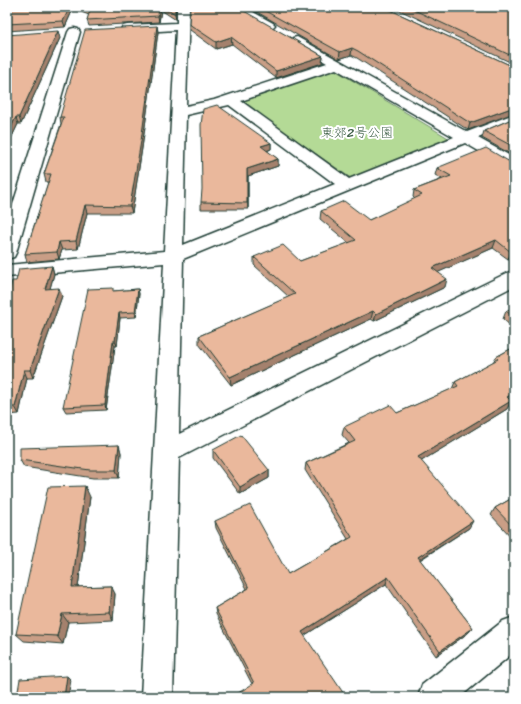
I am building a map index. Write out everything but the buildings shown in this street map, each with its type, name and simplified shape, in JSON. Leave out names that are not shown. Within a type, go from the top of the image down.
[{"type":"street","points":[[257,7],[242,10],[514,165]]},
{"type":"street","points":[[113,30],[183,16],[157,697]]},
{"type":"street","points":[[7,253],[67,33],[90,31]]},
{"type":"street","points":[[179,112],[230,99],[337,64]]},
{"type":"street","points":[[230,99],[348,186]]},
{"type":"street","points":[[7,271],[174,256],[514,118]]},
{"type":"street","points":[[166,452],[514,278]]},
{"type":"street","points":[[434,697],[514,632]]},
{"type":"green space","name":"東郊2号公園","points":[[335,70],[450,139],[352,179],[239,100]]}]
